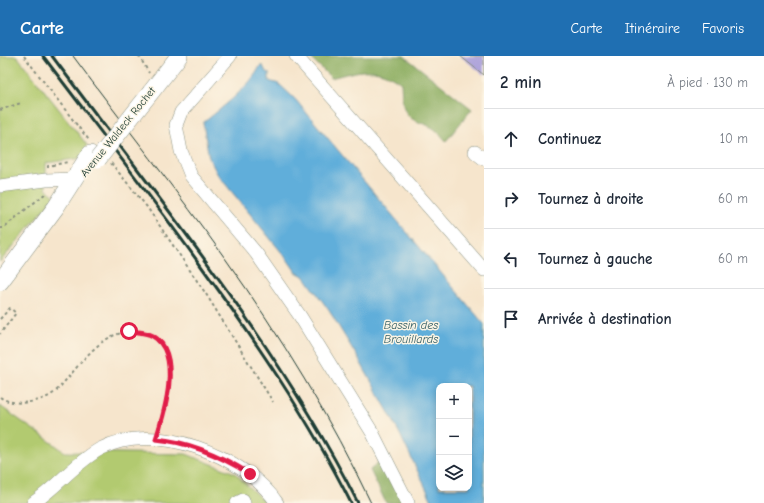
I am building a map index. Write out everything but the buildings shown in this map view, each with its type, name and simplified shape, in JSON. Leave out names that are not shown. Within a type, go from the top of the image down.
[{"type":"main road","name":"Avenue Waldeck Rochet","points":[[0,282],[169,56]]},
{"type":"main road","name":"Avenue Waldeck Rochet","points":[[147,84],[179,56]]},
{"type":"main road","name":"Avenue Waldeck Rochet","points":[[56,207],[74,179],[97,153]]},
{"type":"lane","points":[[230,56],[181,112],[176,125],[181,151],[191,176],[256,253],[300,316],[372,432],[408,503]]},
{"type":"lane","points":[[296,56],[484,270]]},
{"type":"lane","points":[[0,186],[46,180],[74,179]]},
{"type":"lane","points":[[33,503],[86,458],[101,449],[129,440],[145,438],[194,447],[214,454],[250,474],[263,486],[277,503]]},
{"type":"lane","points":[[237,503],[243,500],[244,503]]},
{"type":"path","points":[[24,56],[97,153],[152,214],[206,294],[273,402]]},
{"type":"path","points":[[139,56],[147,84]]},
{"type":"path","points":[[0,110],[21,103]]},
{"type":"path","points":[[0,320],[10,308],[16,313],[0,334]]},
{"type":"path","points":[[0,397],[5,400],[17,402],[34,401],[48,397],[58,388],[84,358],[100,344],[114,335],[129,331],[142,332],[154,336],[163,346],[167,357],[169,373],[168,392],[166,405],[156,439]]},
{"type":"green space","points":[[0,56],[17,56],[87,145],[82,158],[46,163],[46,189],[55,196],[0,262]]},
{"type":"green space","points":[[309,56],[404,56],[472,109],[446,141],[434,129],[409,117],[405,111],[403,103],[401,83],[392,77],[375,71],[358,71],[331,78]]},
{"type":"green space","points":[[0,406],[65,452],[186,454],[235,473],[265,503],[0,503]]},
{"type":"green space","points":[[382,459],[404,503],[386,503],[370,470]]},
{"type":"water","name":"Bassin des Brouillards","points":[[260,66],[263,66],[266,72],[269,73],[269,81],[279,84],[295,99],[484,324],[484,503],[433,503],[394,422],[330,312],[305,277],[296,272],[218,175],[209,158],[203,123],[234,97],[250,81]]},
{"type":"tram line","points":[[73,56],[208,235],[267,319],[339,440],[371,503]]},
{"type":"railway","points":[[43,56],[162,213],[242,323],[300,411],[351,503]]},
{"type":"railway","points":[[52,56],[175,218],[254,329],[291,385],[326,443],[358,503]]},
{"type":"route","points":[[129,331],[142,332],[154,336],[163,346],[167,357],[169,373],[168,392],[166,405],[156,439],[194,447],[214,454],[250,474]]}]
